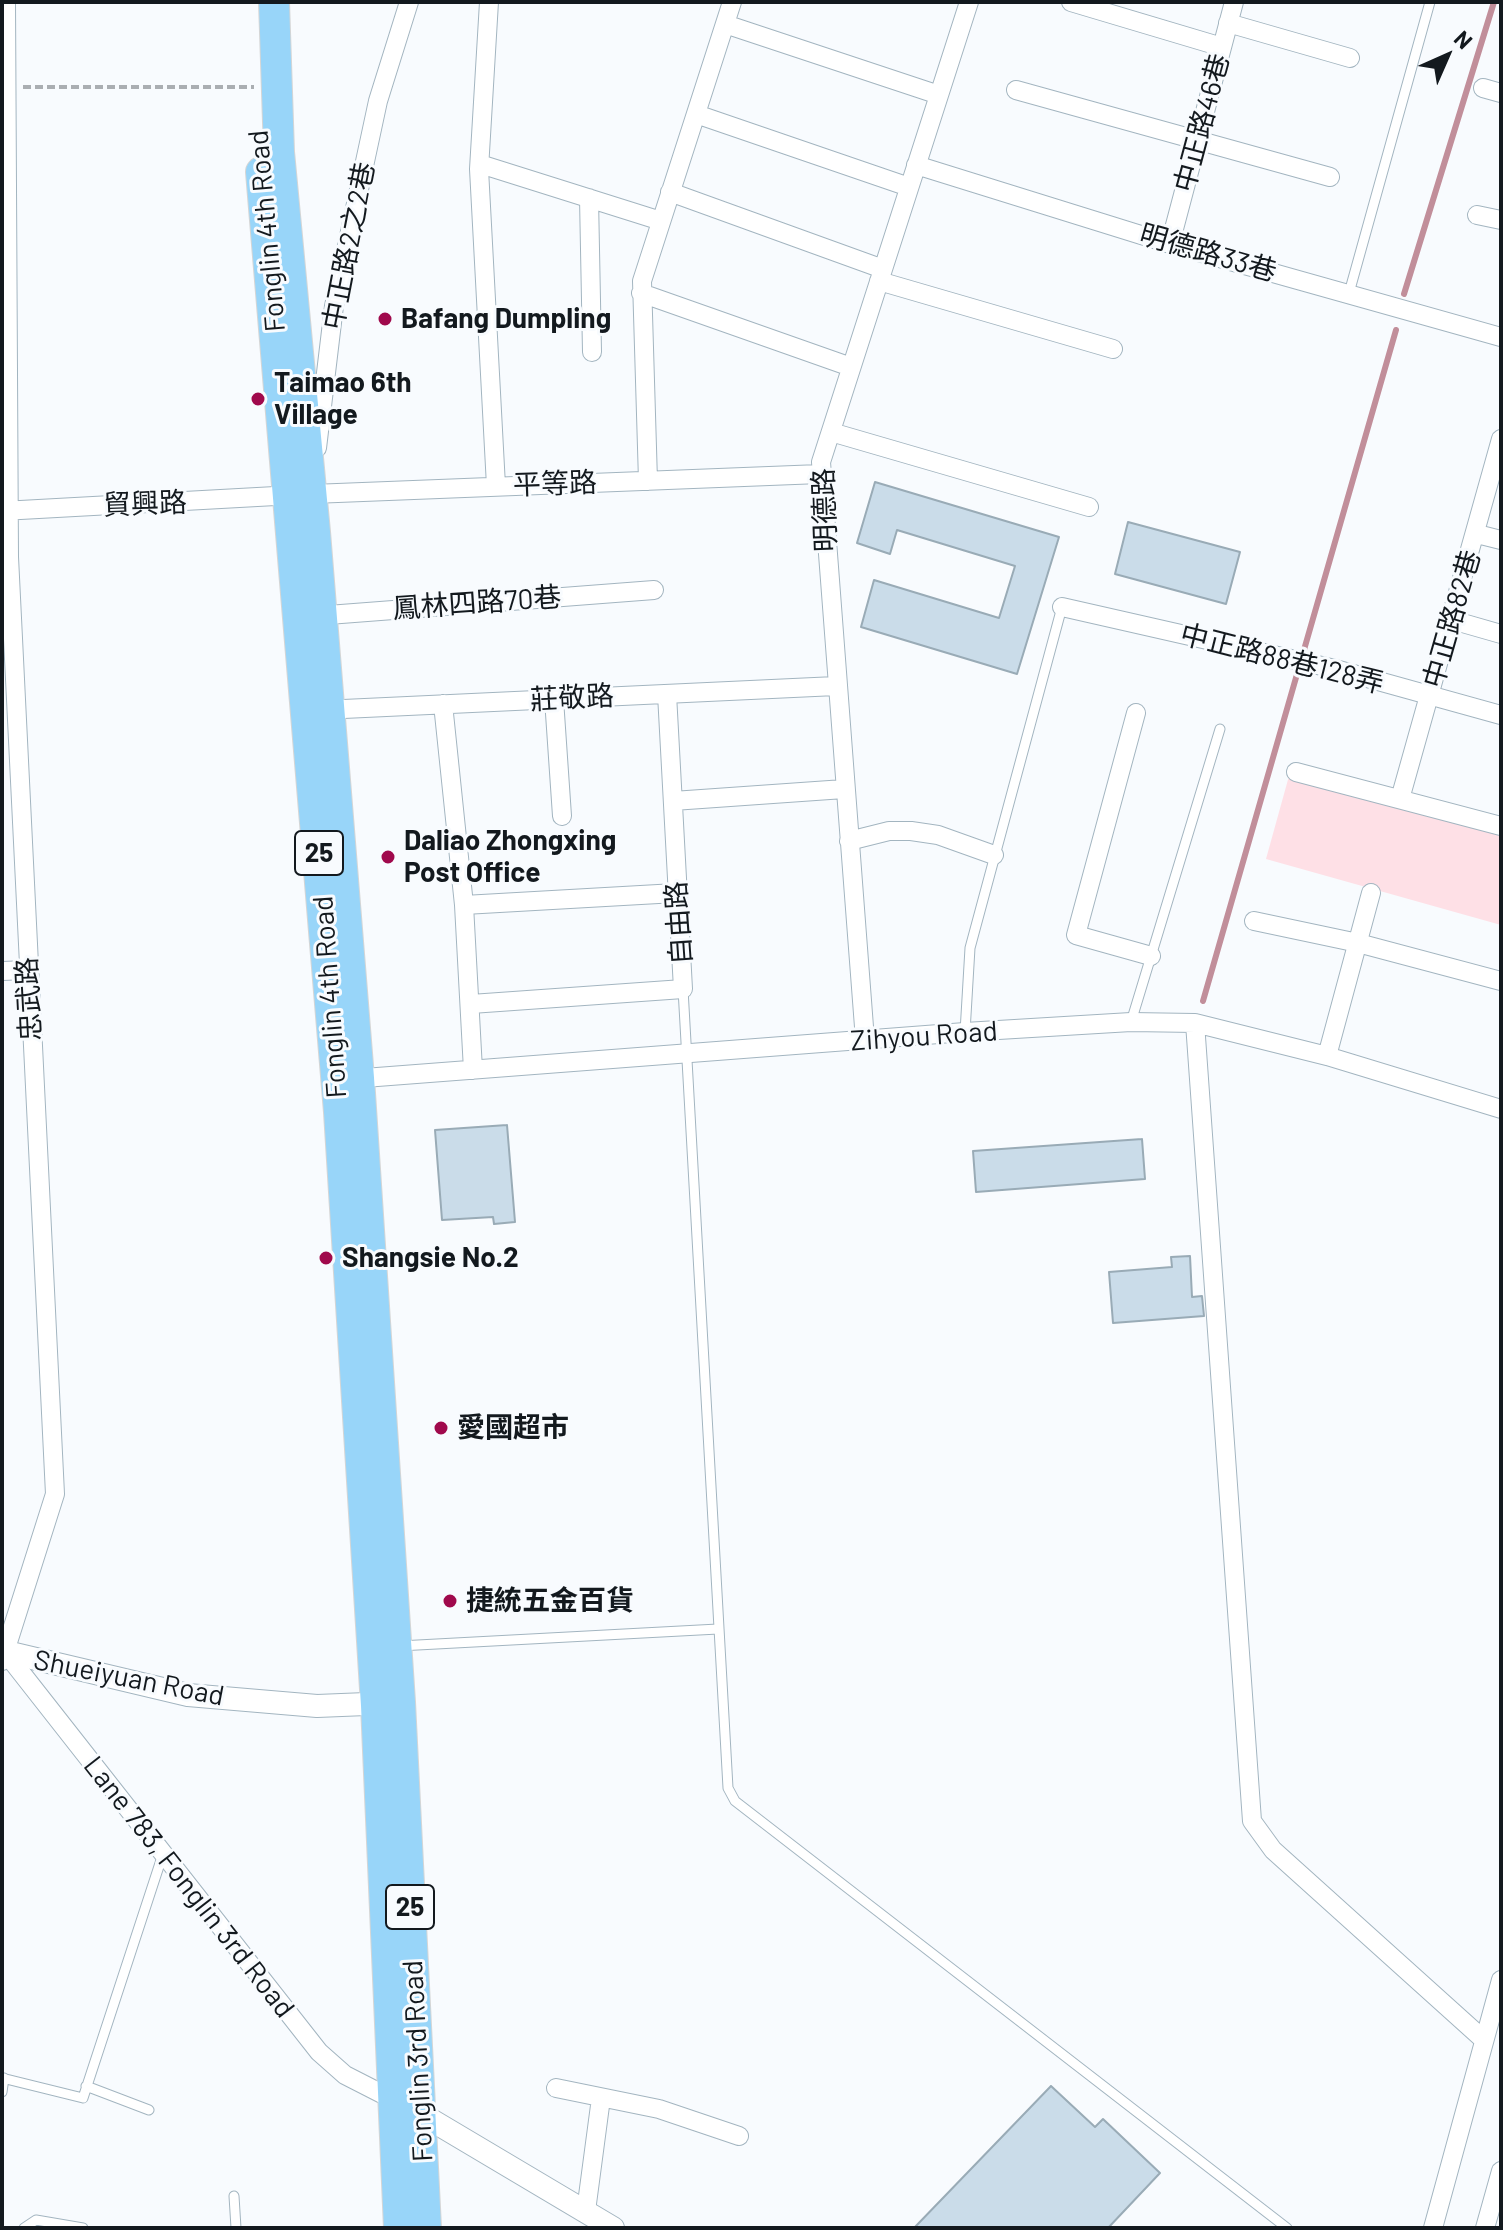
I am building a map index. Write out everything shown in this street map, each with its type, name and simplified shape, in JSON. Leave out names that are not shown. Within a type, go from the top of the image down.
[{"type":"main road","name":"Fonglin 4th Road","points":[[254,2],[266,87],[396,1646],[388,1703]]},
{"type":"main road","name":"Fonglin 4th Road","points":[[266,87],[274,2]]},
{"type":"main road","name":"Fonglin 4th Road","points":[[348,1079],[388,1703]]},
{"type":"main road","name":"Fonglin 3rd Road","points":[[388,1703],[392,2099],[399,2228]]},
{"type":"main road","name":"Fonglin 3rd Road","points":[[388,1703],[426,2228]]},
{"type":"street","name":"忠武路","points":[[3,1655],[55,1494],[5,511],[3,86],[6,2]]},
{"type":"street","name":"中正路2之2巷","points":[[300,495],[334,306],[378,101],[409,2]]},
{"type":"street","points":[[489,2],[480,164],[496,486]]},
{"type":"street","points":[[648,481],[641,293],[670,192],[732,2]]},
{"type":"street","name":"明德路","points":[[865,1040],[820,474],[851,367],[969,2]]},
{"type":"street","points":[[1071,2],[1222,47]]},
{"type":"street","points":[[1229,8],[1350,58]]},
{"type":"street","name":"中正路46巷","points":[[1170,244],[1222,47],[1229,8]]},
{"type":"street","points":[[725,24],[939,95]]},
{"type":"street","points":[[1016,90],[1196,143],[1330,177]]},
{"type":"street","points":[[696,114],[909,187]]},
{"type":"street","points":[[480,164],[661,221]]},
{"type":"street","name":"明德路33巷","points":[[916,165],[1170,244],[1501,337]]},
{"type":"street","points":[[670,192],[881,275],[1113,349]]},
{"type":"street","points":[[589,198],[592,352]]},
{"type":"street","points":[[1477,215],[1501,220]]},
{"type":"street","points":[[641,293],[851,367]]},
{"type":"street","points":[[831,432],[1089,507]]},
{"type":"street","name":"中正路82巷","points":[[1400,799],[1501,442]]},
{"type":"street","name":"平等路","points":[[300,495],[820,474]]},
{"type":"street","name":"貿興路","points":[[5,511],[300,495]]},
{"type":"street","points":[[1477,534],[1501,540]]},
{"type":"street","name":"鳳林四路70巷","points":[[311,616],[654,590]]},
{"type":"street","name":"中正路88巷128弄","points":[[1062,607],[1335,669],[1501,715]]},
{"type":"street","points":[[1452,620],[1501,634]]},
{"type":"street","name":"莊敬路","points":[[318,710],[836,686]]},
{"type":"street","name":"自由路","points":[[471,1004],[683,989],[667,694]]},
{"type":"street","points":[[554,699],[562,816]]},
{"type":"street","points":[[443,704],[464,905],[473,1070]]},
{"type":"street","points":[[1136,713],[1076,935],[1151,956]]},
{"type":"street","points":[[1296,772],[1501,826]]},
{"type":"street","points":[[673,801],[844,789]]},
{"type":"street","points":[[849,841],[889,831],[911,831],[938,835],[994,855]]},
{"type":"street","points":[[464,905],[676,893]]},
{"type":"street","points":[[1327,1056],[1371,893]]},
{"type":"street","points":[[1254,921],[1358,943],[1501,981]]},
{"type":"street","points":[[2,971],[27,970]]},
{"type":"street","name":"Zihyou Road","points":[[348,1079],[965,1032],[1131,1022],[1195,1023],[1327,1056],[1501,1109]]},
{"type":"street","points":[[1195,1023],[1252,1821],[1273,1850],[1484,2040]]},
{"type":"street","name":"Shueiyuan Road","points":[[3,1655],[188,1695],[317,1706],[388,1703]]},
{"type":"street","name":"Lane 783, Fonglin 3rd Road","points":[[3,1655],[319,2052],[345,2075],[392,2099]]},
{"type":"street","points":[[1433,2228],[1501,1980]]},
{"type":"street","points":[[556,2088],[659,2109],[739,2136]]},
{"type":"street","points":[[586,2211],[601,2098]]},
{"type":"street","points":[[392,2099],[420,2112],[613,2228]]},
{"type":"street","points":[[1485,2228],[1501,2171]]},
{"type":"lane","points":[[1349,293],[1430,2]]},
{"type":"lane","points":[[965,1032],[970,948],[1062,607]]},
{"type":"lane","points":[[1131,1022],[1220,729]]},
{"type":"lane","points":[[683,989],[728,1788],[735,1801],[1287,2228]]},
{"type":"lane","points":[[396,1646],[718,1629]]},
{"type":"lane","points":[[2,2092],[3,2078],[83,2098],[163,1854]]},
{"type":"lane","points":[[86,2086],[149,2110]]},
{"type":"lane","points":[[234,2196],[236,2228]]},
{"type":"lane","points":[[24,2228],[36,2220],[83,2228]]},
{"type":"path","points":[[3,86],[266,87]]},
{"type":"shaded area","points":[[1289,776],[1501,836],[1501,925],[1266,859]]},
{"type":"building","points":[[875,482],[1059,537],[1017,674],[861,627],[874,580],[999,618],[1015,566],[897,530],[890,554],[857,543]]},
{"type":"building","points":[[1128,522],[1240,552],[1226,604],[1115,574]]},
{"type":"building","points":[[507,1125],[515,1222],[494,1224],[493,1217],[442,1220],[435,1130]]},
{"type":"building","points":[[1142,1139],[1145,1179],[976,1192],[973,1151]]},
{"type":"building","points":[[1190,1256],[1192,1297],[1202,1296],[1204,1316],[1113,1323],[1109,1272],[1172,1267],[1171,1257]]},
{"type":"building","points":[[1051,2086],[1095,2127],[1103,2119],[1160,2173],[1108,2228],[914,2228]]},
{"type":"waterway","points":[[1404,294],[1494,2]]},
{"type":"waterway","points":[[1203,1001],[1396,330]]},
{"type":"place","name":"Bafang Dumpling","points":[[385,319]]},
{"type":"place","name":"Taimao 6th Village","points":[[258,399]]},
{"type":"place","name":"Daliao Zhongxing Post Office","points":[[388,857]]},
{"type":"place","name":"Shangsie No.2","points":[[326,1258]]},
{"type":"place","name":"愛國超市","points":[[441,1428]]},
{"type":"place","name":"捷統五金百貨","points":[[450,1601]]}]
